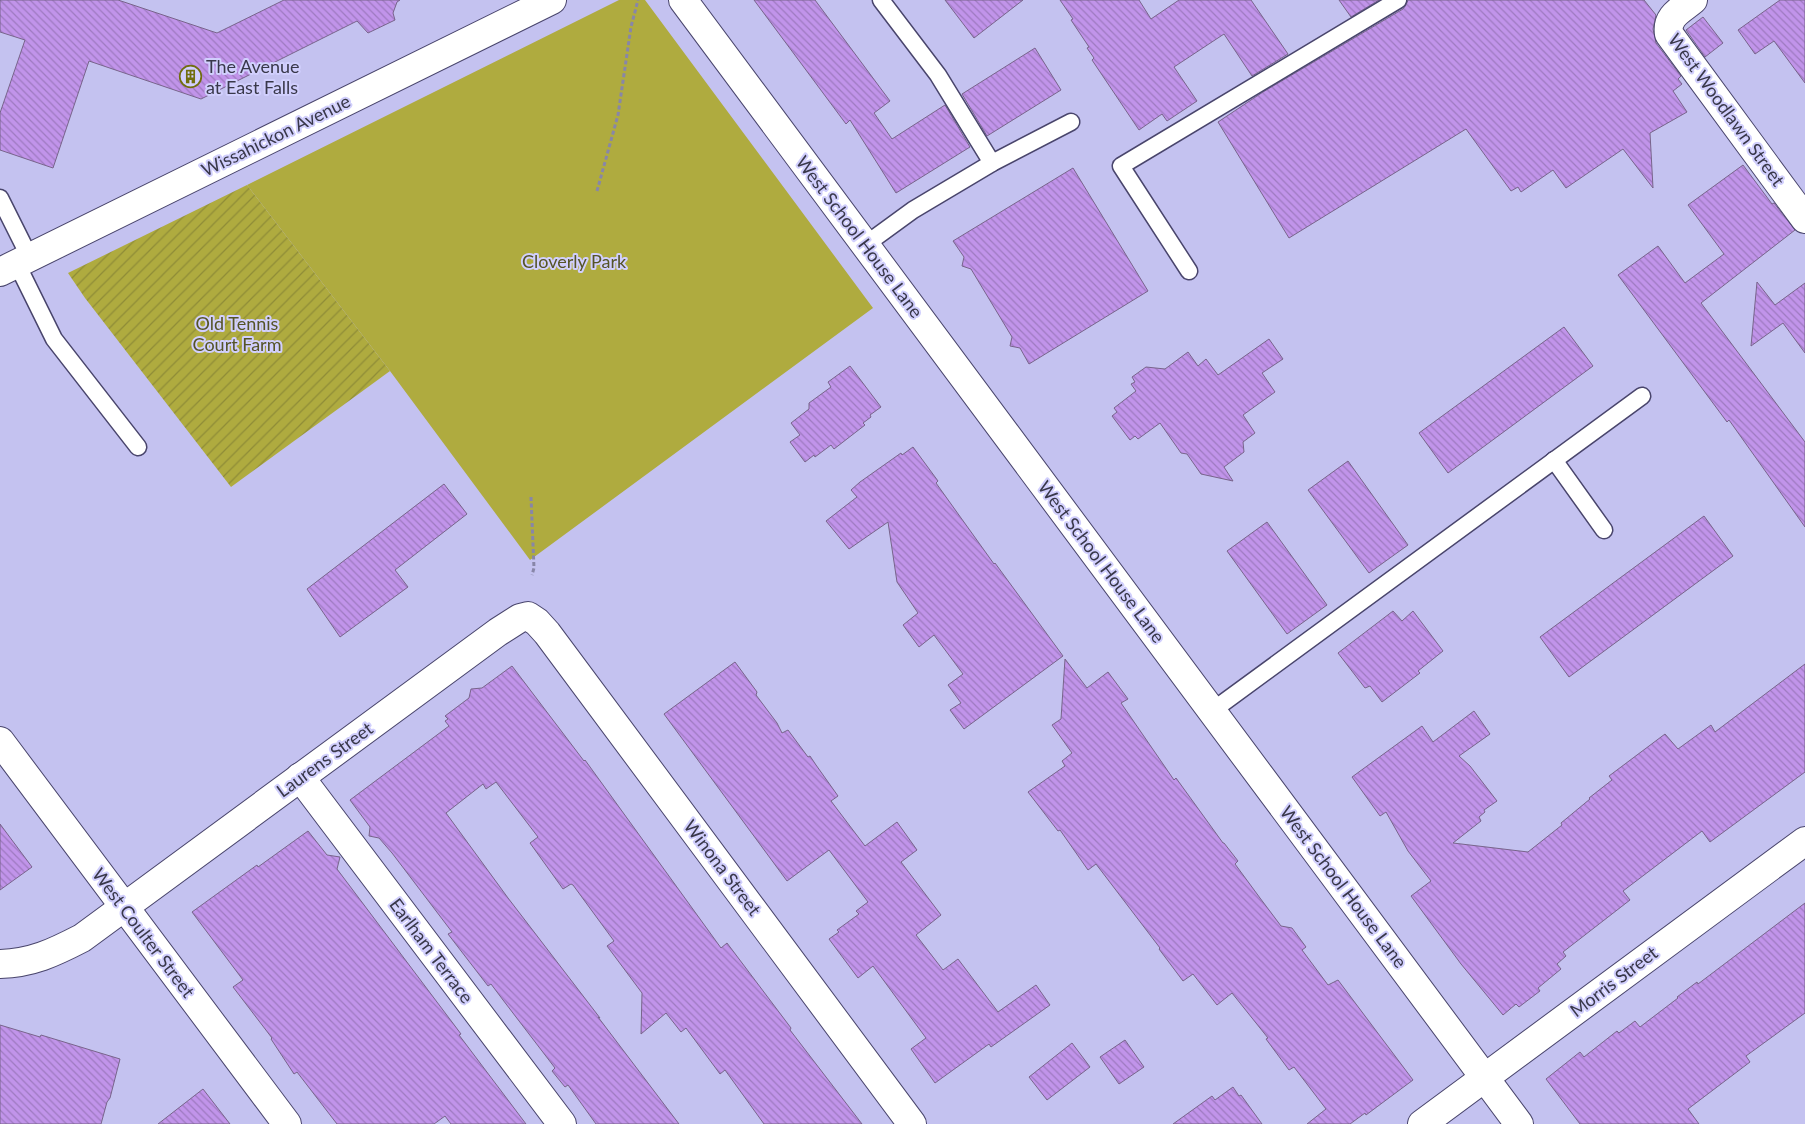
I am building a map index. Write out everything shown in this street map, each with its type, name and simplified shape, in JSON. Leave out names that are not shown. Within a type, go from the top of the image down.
[{"type":"street","name":"Wissahickon Avenue","points":[[16,265],[552,0]]},
{"type":"street","name":"West School House Lane","points":[[683,0],[1519,1124]]},
{"type":"street","name":"West Woodlawn Street","points":[[1693,0],[1671,18],[1667,25],[1668,34],[1805,219]]},
{"type":"street","name":"Laurens Street","points":[[0,964],[19,963],[52,954],[82,938],[498,632],[520,618],[528,616]]},
{"type":"street","name":"Winona Street","points":[[528,616],[537,622],[547,633],[912,1124]]},
{"type":"street","name":"West Coulter Street","points":[[0,741],[288,1124]]},
{"type":"street","name":"Earlham Terrace","points":[[300,777],[562,1124]]},
{"type":"street","name":"Morris Street","points":[[1422,1124],[1805,840]]},
{"type":"lane","points":[[881,0],[938,75],[992,163]]},
{"type":"lane","points":[[1189,271],[1121,166],[1398,0]]},
{"type":"lane","points":[[865,245],[913,210],[992,163],[1071,122]]},
{"type":"lane","points":[[0,198],[16,265],[54,339],[138,447]]},
{"type":"lane","points":[[1212,711],[1642,396]]},
{"type":"lane","points":[[1554,460],[1604,530]]},
{"type":"path","points":[[597,191],[618,115],[631,27],[638,0]]},
{"type":"path","points":[[531,497],[534,568],[532,575]]},
{"type":"green space","name":"Cloverly Park","points":[[619,0],[645,0],[873,308],[530,560],[390,371],[247,185]]},
{"type":"green space","name":"Old Tennis Court Farm","points":[[247,185],[390,371],[231,487],[85,298],[68,273]]},
{"type":"building","name":"The Avenue at East Falls","points":[[0,0],[118,0],[217,33],[284,0],[400,0],[397,2],[393,13],[395,20],[368,33],[357,21],[201,99],[89,61],[53,168],[0,150],[0,113],[25,40],[0,32]]},
{"type":"building","points":[[754,0],[815,0],[890,101],[874,113],[892,139],[945,105],[970,147],[896,193],[850,120],[846,124]]},
{"type":"building","points":[[945,0],[1023,0],[974,38]]},
{"type":"building","points":[[1060,0],[1139,0],[1151,19],[1179,0],[1251,0],[1288,54],[1252,76],[1224,34],[1174,67],[1197,101],[1167,121],[1162,114],[1139,130],[1092,60],[1094,58],[1087,48],[1089,47]]},
{"type":"building","points":[[1339,0],[1379,0],[1351,17]]},
{"type":"building","points":[[1408,0],[1644,0],[1656,15],[1653,29],[1656,43],[1681,76],[1678,79],[1682,84],[1673,91],[1687,112],[1650,133],[1653,188],[1623,149],[1566,188],[1553,170],[1521,192],[1518,187],[1511,191],[1466,129],[1289,238],[1218,122],[1263,92],[1403,9]]},
{"type":"building","points":[[1780,0],[1805,0],[1805,83],[1774,41],[1755,54],[1738,30]]},
{"type":"building","points":[[1703,17],[1723,43],[1705,57],[1686,30]]},
{"type":"building","points":[[1035,48],[1061,90],[987,136],[962,94]]},
{"type":"building","points":[[1743,165],[1772,204],[1774,203],[1795,230],[1701,303],[1805,442],[1805,527],[1729,420],[1727,422],[1618,275],[1658,246],[1685,283],[1724,254],[1688,205]]},
{"type":"building","points":[[1073,168],[1148,291],[1029,364],[1020,348],[1010,346],[1012,337],[971,269],[962,266],[964,257],[953,241]]},
{"type":"building","points":[[1757,282],[1775,305],[1805,283],[1805,353],[1783,323],[1751,346]]},
{"type":"building","points":[[1564,327],[1593,366],[1448,473],[1419,433]]},
{"type":"building","points":[[1269,339],[1283,359],[1262,373],[1275,392],[1243,415],[1255,433],[1243,442],[1244,452],[1224,467],[1233,481],[1201,474],[1187,454],[1181,453],[1160,423],[1138,439],[1135,436],[1130,440],[1112,416],[1117,412],[1114,408],[1136,391],[1131,384],[1135,382],[1132,377],[1146,367],[1165,369],[1188,352],[1198,366],[1206,359],[1218,375]]},
{"type":"building","points":[[850,366],[881,407],[870,415],[871,417],[863,423],[865,425],[834,449],[831,445],[805,462],[790,442],[800,435],[791,423],[809,409],[809,403],[831,387],[828,382]]},
{"type":"building","points":[[913,447],[938,481],[936,483],[994,564],[1063,656],[964,729],[950,710],[961,703],[948,685],[963,674],[934,635],[919,647],[903,625],[918,613],[897,582],[888,522],[849,549],[826,521],[857,497],[851,490],[860,482],[901,453],[902,455]]},
{"type":"building","points":[[1348,461],[1408,545],[1369,573],[1308,490]]},
{"type":"building","points":[[444,484],[467,514],[395,570],[408,587],[340,637],[307,589]]},
{"type":"building","points":[[1704,516],[1733,556],[1569,677],[1540,637]]},
{"type":"building","points":[[1267,522],[1327,605],[1287,634],[1227,551]]},
{"type":"building","points":[[1393,611],[1402,621],[1413,611],[1443,651],[1418,671],[1420,673],[1382,702],[1370,686],[1365,688],[1338,653]]},
{"type":"building","points":[[1065,659],[1087,688],[1108,672],[1128,699],[1121,703],[1174,780],[1176,778],[1238,861],[1235,864],[1260,898],[1281,926],[1292,928],[1306,947],[1302,950],[1328,985],[1338,980],[1413,1080],[1366,1115],[1365,1113],[1350,1124],[1307,1124],[1326,1109],[1294,1067],[1289,1070],[1266,1039],[1268,1038],[1232,993],[1217,1005],[1193,974],[1183,981],[1096,864],[1088,870],[1060,830],[1058,831],[1028,792],[1065,766],[1062,761],[1072,753],[1052,725],[1061,719]]},
{"type":"building","points":[[735,662],[757,692],[756,695],[777,723],[782,733],[788,730],[808,757],[810,756],[838,796],[831,801],[865,846],[897,822],[917,850],[901,862],[941,915],[916,935],[943,970],[958,959],[998,1012],[1036,985],[1050,1005],[991,1047],[989,1044],[935,1083],[911,1049],[926,1038],[873,966],[858,978],[829,939],[839,932],[837,930],[859,914],[856,911],[868,902],[829,850],[787,881],[664,714]]},
{"type":"building","points":[[1805,664],[1805,772],[1710,842],[1702,831],[1623,891],[1630,900],[1563,952],[1566,956],[1557,964],[1561,969],[1538,988],[1540,991],[1519,1007],[1516,1004],[1503,1015],[1461,964],[1411,896],[1431,881],[1408,851],[1386,812],[1380,816],[1352,777],[1422,726],[1433,742],[1474,711],[1490,734],[1459,756],[1470,766],[1497,801],[1484,810],[1485,812],[1479,817],[1481,821],[1453,843],[1528,852],[1562,825],[1561,823],[1612,780],[1609,776],[1665,734],[1678,749],[1711,725],[1715,732]]},
{"type":"building","points":[[512,666],[585,760],[721,948],[727,943],[791,1028],[790,1030],[862,1124],[764,1124],[725,1070],[720,1074],[686,1028],[681,1032],[666,1013],[641,1034],[642,993],[607,946],[614,941],[573,885],[571,884],[563,889],[530,843],[538,837],[496,782],[486,789],[483,784],[446,813],[679,1124],[596,1124],[568,1085],[565,1087],[552,1071],[555,1068],[491,984],[488,986],[448,934],[452,932],[392,853],[379,838],[369,836],[370,827],[350,800],[449,726],[445,721],[448,719],[445,716],[469,698],[471,689],[482,688]]},
{"type":"building","points":[[0,824],[32,867],[0,890]]},
{"type":"building","points":[[308,831],[327,855],[340,857],[337,869],[526,1124],[451,1124],[445,1116],[434,1124],[337,1124],[297,1072],[294,1074],[272,1038],[233,987],[243,980],[192,912]]},
{"type":"building","points":[[1805,903],[1805,1013],[1746,1056],[1750,1062],[1688,1109],[1699,1124],[1580,1124],[1546,1079],[1580,1052],[1584,1057],[1617,1031],[1619,1033],[1635,1021],[1640,1027],[1677,997],[1697,982],[1698,984]]},
{"type":"building","points":[[0,1025],[40,1037],[41,1035],[120,1059],[101,1124],[0,1124]]},
{"type":"building","points":[[1125,1040],[1144,1067],[1119,1084],[1100,1057]]},
{"type":"building","points":[[1072,1043],[1090,1067],[1047,1100],[1029,1077]]},
{"type":"building","points":[[1233,1087],[1262,1124],[1173,1124],[1212,1096],[1215,1100]]},
{"type":"building","points":[[203,1089],[230,1124],[158,1124]]},
{"type":"place","name":"The Avenue at East Falls","points":[[190,77]]}]
